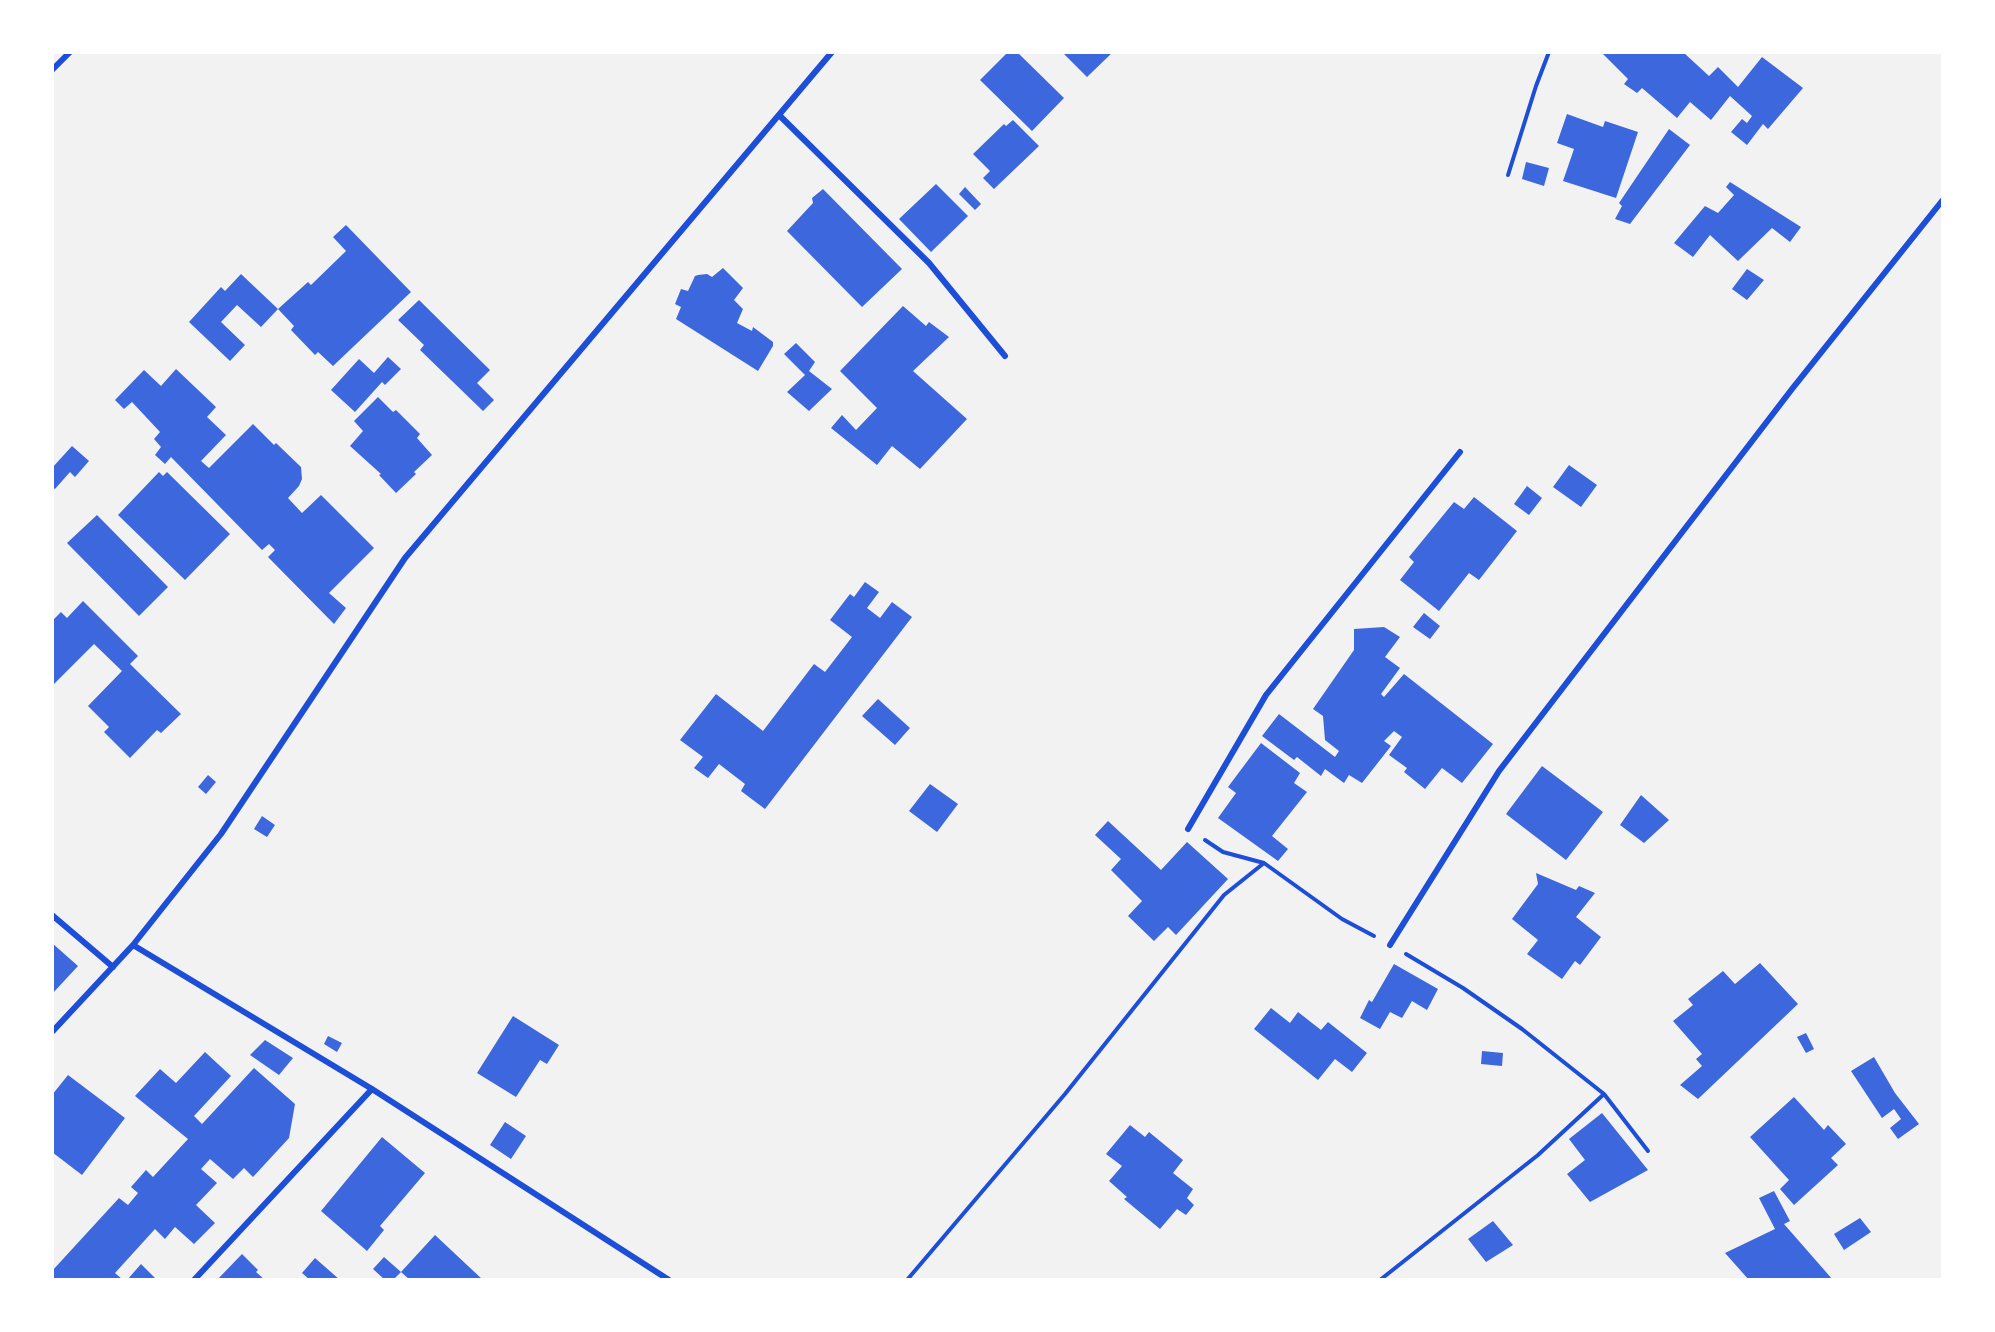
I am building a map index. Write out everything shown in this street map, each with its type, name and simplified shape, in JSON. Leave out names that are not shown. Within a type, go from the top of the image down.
[{"type":"street","points":[[52,70],[70,52]]},
{"type":"street","points":[[52,1032],[133,945],[221,834],[405,558],[832,52]]},
{"type":"street","points":[[779,115],[929,263],[1005,356]]},
{"type":"street","points":[[1390,945],[1499,771],[1792,389],[1942,201]]},
{"type":"street","points":[[1188,829],[1266,695],[1460,452]]},
{"type":"street","points":[[52,915],[113,967]]},
{"type":"street","points":[[133,945],[372,1089],[669,1280]]},
{"type":"street","points":[[194,1280],[372,1089]]},
{"type":"path","points":[[1508,176],[1548,52]]},
{"type":"path","points":[[1188,829],[1223,852],[1264,863],[1342,919],[1463,988],[1522,1029],[1604,1094],[1648,1151]]},
{"type":"path","points":[[907,1280],[1065,1094],[1224,895],[1264,863]]},
{"type":"path","points":[[1380,1280],[1538,1155],[1604,1094]]},
{"type":"building","points":[[1008,52],[1017,52],[1064,98],[1032,131],[980,80]]},
{"type":"building","points":[[1062,52],[1113,52],[1087,77]]},
{"type":"building","points":[[1601,52],[1683,52],[1709,76],[1718,67],[1738,87],[1762,57],[1803,88],[1768,129],[1763,124],[1747,145],[1731,132],[1742,119],[1747,123],[1752,116],[1730,96],[1711,120],[1690,102],[1677,118],[1642,88],[1637,93],[1624,84],[1628,79]]},
{"type":"building","points":[[1567,114],[1603,127],[1605,121],[1638,132],[1616,198],[1563,181],[1574,149],[1557,143]]},
{"type":"building","points":[[1013,120],[1039,146],[994,189],[983,178],[990,171],[973,154],[1004,124],[1006,126]]},
{"type":"building","points":[[1669,129],[1690,145],[1630,224],[1615,219],[1622,206],[1619,203]]},
{"type":"building","points":[[1526,162],[1549,168],[1544,186],[1522,179]]},
{"type":"building","points":[[1730,182],[1801,227],[1790,242],[1772,228],[1738,261],[1710,235],[1693,257],[1674,243],[1705,206],[1718,213],[1734,195],[1726,187]]},
{"type":"building","points":[[936,184],[968,216],[931,252],[899,219]]},
{"type":"building","points":[[965,187],[981,204],[975,210],[959,194]]},
{"type":"building","points":[[823,189],[902,269],[862,307],[787,231],[813,203],[812,198]]},
{"type":"building","points":[[346,225],[411,292],[333,366],[318,352],[315,355],[291,330],[294,326],[278,309],[308,282],[311,285],[346,251],[333,237]]},
{"type":"building","points":[[723,268],[743,288],[734,300],[743,309],[737,323],[752,331],[753,327],[773,342],[773,346],[758,371],[676,319],[681,307],[675,304],[681,289],[688,291],[695,276],[707,274],[712,277]]},
{"type":"building","points":[[1747,269],[1764,280],[1747,300],[1732,289]]},
{"type":"building","points":[[241,274],[278,309],[261,327],[237,305],[221,322],[245,345],[230,361],[189,322],[221,287],[225,291]]},
{"type":"building","points":[[419,300],[490,370],[477,383],[494,400],[483,411],[420,350],[424,345],[398,320]]},
{"type":"building","points":[[903,306],[926,326],[929,322],[949,337],[913,371],[967,419],[920,469],[892,446],[877,465],[831,428],[842,415],[856,430],[877,408],[840,371]]},
{"type":"building","points":[[796,343],[815,362],[809,371],[832,389],[809,411],[787,392],[805,375],[784,354]]},
{"type":"building","points":[[388,357],[401,369],[385,385],[382,382],[355,412],[331,390],[359,359],[374,373]]},
{"type":"building","points":[[176,369],[216,407],[207,417],[226,435],[201,461],[209,468],[253,424],[301,467],[302,479],[288,498],[302,513],[321,495],[374,548],[329,593],[346,608],[334,624],[268,557],[275,550],[269,544],[262,550],[171,457],[165,464],[155,455],[161,447],[154,439],[160,432],[132,402],[124,409],[115,400],[144,370],[161,386]]},
{"type":"building","points":[[378,397],[393,412],[396,410],[420,434],[417,438],[432,455],[396,493],[379,475],[381,474],[350,446],[363,431],[354,421]]},
{"type":"building","points":[[72,446],[89,461],[75,477],[70,472],[55,489],[52,487],[52,468]]},
{"type":"building","points":[[1569,465],[1597,485],[1581,507],[1553,487]]},
{"type":"building","points":[[159,472],[163,476],[167,472],[230,534],[185,580],[118,515]]},
{"type":"building","points":[[1527,486],[1542,498],[1529,515],[1514,504]]},
{"type":"building","points":[[1474,497],[1517,531],[1479,580],[1469,573],[1439,611],[1400,580],[1414,562],[1409,557],[1454,502],[1464,509]]},
{"type":"building","points":[[97,515],[168,587],[139,616],[67,543]]},
{"type":"building","points":[[865,582],[879,592],[867,608],[880,618],[892,602],[912,617],[765,809],[741,791],[745,784],[719,764],[708,778],[694,768],[703,757],[680,740],[716,694],[763,731],[814,664],[825,672],[852,637],[830,620],[850,594],[854,597]]},
{"type":"building","points":[[83,601],[138,656],[130,664],[181,714],[161,733],[157,730],[130,758],[104,732],[109,727],[88,706],[122,671],[94,644],[52,686],[52,621],[61,612],[67,618]]},
{"type":"building","points":[[1424,613],[1440,626],[1430,639],[1413,627]]},
{"type":"building","points":[[1384,627],[1400,637],[1385,657],[1400,668],[1381,694],[1384,697],[1404,674],[1493,744],[1462,783],[1442,768],[1425,789],[1404,772],[1407,768],[1389,755],[1402,737],[1394,731],[1384,741],[1391,746],[1362,783],[1349,775],[1344,783],[1325,769],[1321,776],[1297,757],[1294,760],[1262,736],[1279,714],[1335,757],[1339,751],[1325,740],[1323,716],[1313,709],[1354,650],[1354,629]]},
{"type":"building","points":[[878,699],[910,728],[895,745],[862,716]]},
{"type":"building","points":[[1261,743],[1300,773],[1294,783],[1307,792],[1272,836],[1288,849],[1278,861],[1218,818],[1236,793],[1228,787]]},
{"type":"building","points":[[1542,766],[1603,812],[1566,860],[1506,814]]},
{"type":"building","points":[[208,775],[216,782],[206,794],[198,787]]},
{"type":"building","points":[[930,784],[958,804],[937,832],[909,811]]},
{"type":"building","points":[[1641,795],[1669,820],[1644,843],[1620,825]]},
{"type":"building","points":[[262,816],[275,825],[267,837],[254,829]]},
{"type":"building","points":[[1108,821],[1161,870],[1187,842],[1228,879],[1176,935],[1168,927],[1154,941],[1128,916],[1142,901],[1111,870],[1121,859],[1095,835]]},
{"type":"building","points":[[1536,873],[1576,890],[1579,886],[1595,893],[1576,917],[1601,937],[1580,965],[1575,961],[1562,979],[1527,954],[1538,940],[1512,919],[1538,884]]},
{"type":"building","points":[[52,943],[78,966],[52,994]]},
{"type":"building","points":[[1760,963],[1798,1004],[1698,1099],[1680,1085],[1702,1066],[1696,1059],[1702,1054],[1673,1021],[1693,1005],[1688,999],[1723,971],[1735,984]]},
{"type":"building","points":[[1394,964],[1438,989],[1427,1010],[1412,1001],[1402,1018],[1390,1012],[1380,1029],[1360,1018],[1369,1000],[1372,1002]]},
{"type":"building","points":[[1271,1008],[1290,1023],[1298,1012],[1321,1030],[1328,1022],[1367,1053],[1352,1072],[1335,1059],[1318,1080],[1254,1029]]},
{"type":"building","points":[[513,1016],[559,1045],[547,1064],[540,1060],[516,1097],[477,1073]]},
{"type":"building","points":[[1806,1033],[1814,1049],[1806,1053],[1797,1037]]},
{"type":"building","points":[[328,1036],[342,1043],[337,1052],[324,1044]]},
{"type":"building","points":[[265,1040],[293,1058],[279,1075],[250,1055]]},
{"type":"building","points":[[1482,1051],[1503,1053],[1502,1066],[1481,1064]]},
{"type":"building","points":[[205,1052],[231,1076],[194,1116],[202,1124],[254,1068],[295,1104],[289,1138],[253,1177],[244,1168],[233,1179],[210,1159],[201,1169],[217,1183],[196,1205],[215,1223],[194,1244],[175,1227],[165,1239],[155,1229],[115,1273],[123,1280],[52,1280],[52,1271],[119,1198],[128,1205],[138,1193],[131,1187],[146,1170],[153,1177],[188,1139],[135,1096],[160,1069],[176,1083]]},
{"type":"building","points":[[1874,1057],[1895,1093],[1919,1124],[1898,1139],[1890,1128],[1901,1119],[1894,1109],[1882,1118],[1851,1071]]},
{"type":"building","points":[[68,1075],[125,1118],[82,1175],[52,1152],[52,1095]]},
{"type":"building","points":[[1794,1097],[1824,1130],[1828,1125],[1846,1144],[1831,1158],[1838,1165],[1794,1205],[1780,1189],[1789,1180],[1750,1137]]},
{"type":"building","points":[[1602,1113],[1648,1170],[1590,1202],[1567,1174],[1585,1160],[1569,1139]]},
{"type":"building","points":[[505,1122],[526,1136],[511,1159],[490,1145]]},
{"type":"building","points":[[1130,1125],[1145,1137],[1149,1132],[1183,1160],[1173,1173],[1193,1189],[1187,1198],[1194,1205],[1186,1215],[1177,1209],[1160,1229],[1124,1199],[1127,1197],[1109,1181],[1122,1166],[1106,1154]]},
{"type":"building","points":[[382,1137],[425,1173],[380,1226],[384,1230],[367,1251],[321,1211]]},
{"type":"building","points":[[1774,1191],[1790,1221],[1784,1224],[1833,1280],[1749,1280],[1725,1253],[1775,1229],[1759,1198]]},
{"type":"building","points":[[1860,1218],[1871,1232],[1844,1250],[1834,1234]]},
{"type":"building","points":[[1493,1221],[1513,1245],[1486,1262],[1468,1239]]},
{"type":"building","points":[[435,1235],[483,1280],[410,1280],[401,1272]]},
{"type":"building","points":[[242,1254],[265,1280],[217,1280]]},
{"type":"building","points":[[384,1257],[401,1272],[393,1280],[385,1280],[373,1269]]},
{"type":"building","points":[[315,1258],[340,1280],[310,1280],[302,1273]]},
{"type":"building","points":[[141,1264],[157,1280],[127,1280]]}]
